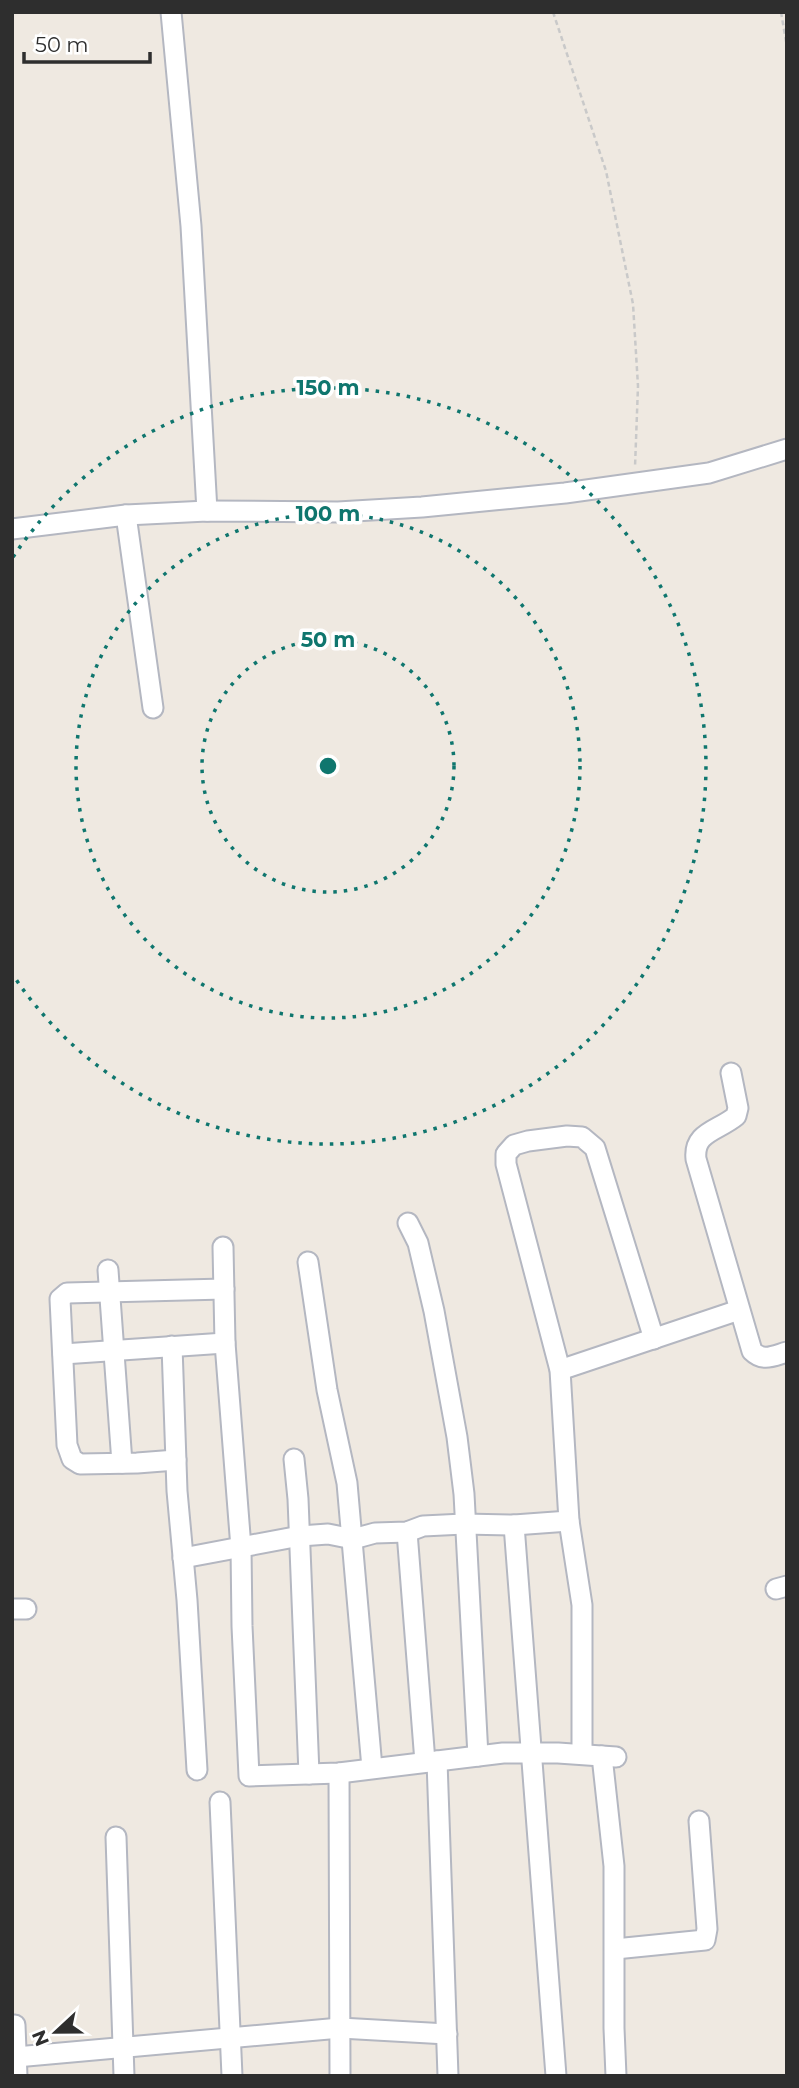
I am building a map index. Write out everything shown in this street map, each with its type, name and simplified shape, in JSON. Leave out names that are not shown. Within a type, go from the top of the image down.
[{"type":"street","points":[[171,12],[191,226],[207,511]]},
{"type":"street","points":[[12,529],[126,515],[207,511],[338,512],[422,507],[634,484],[709,473],[787,449]]},
{"type":"street","points":[[126,515],[153,708]]},
{"type":"street","points":[[731,1073],[738,1108],[736,1116],[698,1140],[695,1149],[752,1352],[758,1357],[767,1358],[787,1352]]},
{"type":"street","points":[[616,2076],[614,1866],[569,1521],[559,1370],[506,1164],[506,1154],[514,1145],[568,1136],[582,1137],[595,1148],[654,1339]]},
{"type":"street","points":[[408,1223],[418,1243],[447,1372],[464,1494],[478,1756]]},
{"type":"street","points":[[223,1247],[225,1343],[241,1548],[249,1776],[339,1773],[478,1756],[530,1753],[600,1756]]},
{"type":"street","points":[[308,1262],[327,1390],[347,1483],[372,1768]]},
{"type":"street","points":[[108,1270],[122,1463]]},
{"type":"street","points":[[176,1460],[80,1464],[72,1459],[67,1445],[60,1299],[63,1294],[224,1289]]},
{"type":"street","points":[[559,1370],[739,1310]]},
{"type":"street","points":[[63,1354],[225,1343]]},
{"type":"street","points":[[172,1346],[176,1460],[197,1770]]},
{"type":"street","points":[[295,1459],[309,1774]]},
{"type":"street","points":[[183,1558],[300,1536],[328,1534],[353,1539],[375,1533],[407,1532],[424,1526],[514,1525],[569,1521]]},
{"type":"street","points":[[514,1525],[556,2076]]},
{"type":"street","points":[[407,1532],[431,1761],[448,2076]]},
{"type":"street","points":[[339,1773],[340,2076]]},
{"type":"street","points":[[220,1802],[232,2076]]},
{"type":"street","points":[[615,1950],[705,1940],[707,1930],[699,1821]]},
{"type":"street","points":[[116,1837],[124,2076]]},
{"type":"street","points":[[15,2025],[16,2066],[123,2048],[230,2036],[340,2028],[447,2034]]},
{"type":"path","points":[[553,12],[606,171],[634,304],[638,386],[634,484]]},
{"type":"path","points":[[781,12],[787,47]]}]
